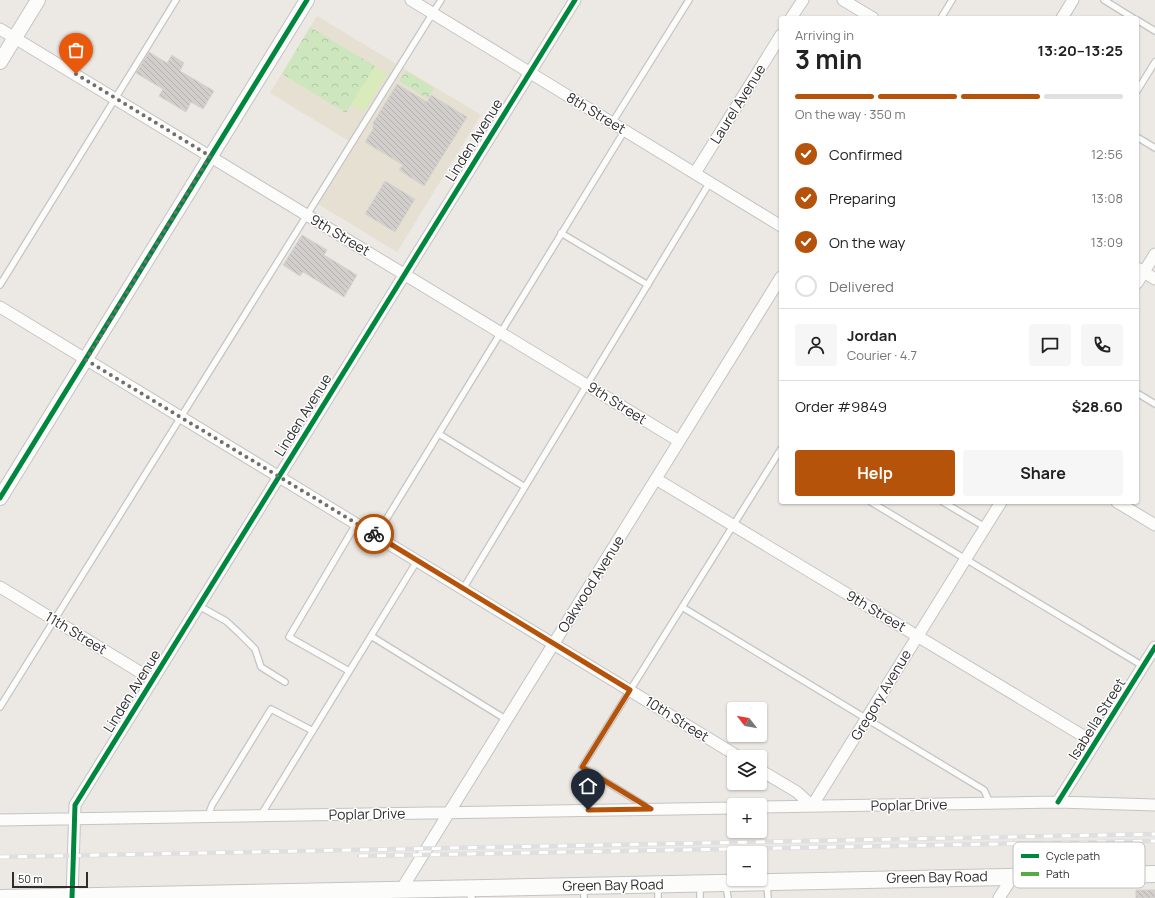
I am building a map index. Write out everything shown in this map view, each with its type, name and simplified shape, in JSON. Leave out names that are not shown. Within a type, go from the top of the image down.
[{"type":"main road","name":"Green Bay Road","points":[[1145,874],[1155,874]]},
{"type":"main road","name":"Green Bay Road","points":[[767,881],[1013,876]]},
{"type":"main road","name":"Green Bay Road","points":[[0,898],[394,893],[468,895],[559,889],[584,892],[727,890],[745,886]]},
{"type":"street","points":[[0,62],[38,0]]},
{"type":"street","points":[[0,498],[307,0]]},
{"type":"street","name":"8th Street","points":[[411,0],[779,225]]},
{"type":"street","name":"Linden Avenue","points":[[72,898],[73,818],[75,805],[575,0]]},
{"type":"street","points":[[792,16],[802,0]]},
{"type":"street","points":[[843,0],[870,16]]},
{"type":"street","points":[[1063,16],[1073,0]]},
{"type":"street","name":"9th Street","points":[[0,29],[679,441]]},
{"type":"street","name":"Laurel Avenue","points":[[695,173],[779,38]]},
{"type":"street","points":[[1155,254],[1140,270],[1155,279]]},
{"type":"street","name":"Oakwood Avenue","points":[[394,893],[449,812],[507,720],[779,280]]},
{"type":"street","name":"10th Street","points":[[0,307],[278,478],[728,750]]},
{"type":"street","name":"9th Street","points":[[656,479],[1095,743]]},
{"type":"street","name":"Gregory Avenue","points":[[812,806],[1000,504]]},
{"type":"street","points":[[1120,504],[1155,525]]},
{"type":"street","name":"11th Street","points":[[0,587],[153,680]]},
{"type":"street","name":"Isabella Street","points":[[1058,802],[1155,648]]},
{"type":"street","points":[[767,774],[797,792],[812,806]]},
{"type":"street","name":"Poplar Drive","points":[[767,807],[1058,802],[1155,805]]},
{"type":"street","name":"Poplar Drive","points":[[0,820],[727,808]]},
{"type":"street","points":[[999,898],[1013,876]]},
{"type":"lane","points":[[0,285],[176,0]]},
{"type":"lane","points":[[0,707],[441,0]]},
{"type":"lane","points":[[612,123],[689,0]]},
{"type":"lane","points":[[942,16],[952,0]]},
{"type":"lane","points":[[1104,0],[1131,16]]},
{"type":"lane","points":[[1139,21],[1155,31]]},
{"type":"lane","points":[[1139,88],[1155,62]]},
{"type":"lane","points":[[376,536],[625,130]]},
{"type":"lane","points":[[1139,138],[1155,148]]},
{"type":"lane","points":[[463,589],[710,182]]},
{"type":"lane","points":[[561,233],[648,285]]},
{"type":"lane","points":[[1139,394],[1155,404]]},
{"type":"lane","points":[[439,434],[525,487]]},
{"type":"lane","points":[[651,809],[582,767],[779,452]]},
{"type":"lane","points":[[874,504],[1144,666]]},
{"type":"lane","points":[[946,504],[985,527]]},
{"type":"lane","points":[[349,671],[289,636],[356,524]]},
{"type":"lane","points":[[261,815],[417,561]]},
{"type":"lane","points":[[199,606],[226,621],[255,649],[261,667],[286,682]]},
{"type":"lane","points":[[682,607],[984,790],[990,803]]},
{"type":"lane","points":[[371,636],[507,720]]},
{"type":"lane","points":[[208,816],[212,805],[271,708],[313,731]]},
{"type":"lane","points":[[767,881],[768,898]]},
{"type":"shaded area","points":[[317,16],[481,115],[397,252],[318,204],[354,144],[270,93]]},
{"type":"green space","points":[[310,27],[375,66],[346,113],[282,74]]},
{"type":"green space","points":[[375,66],[387,74],[364,112],[351,104]]},
{"type":"green space","points":[[406,71],[434,88],[428,99],[399,81]]},
{"type":"building","points":[[149,52],[167,63],[172,55],[184,63],[180,71],[214,91],[203,109],[191,102],[186,112],[159,96],[163,89],[136,73]]},
{"type":"building","points":[[397,84],[427,102],[431,95],[467,117],[424,186],[399,170],[403,165],[365,142],[373,129],[373,123]]},
{"type":"building","points":[[385,181],[415,199],[395,232],[365,214]]},
{"type":"building","points":[[302,235],[327,250],[324,255],[357,275],[344,297],[303,272],[300,276],[283,265]]},
{"type":"building","points":[[1136,890],[1155,890],[1155,898],[1136,898]]},
{"type":"railway","points":[[0,857],[1155,834]]},
{"type":"railway","points":[[1102,842],[1155,841]]},
{"type":"railway","points":[[359,856],[1013,844]]},
{"type":"cycle path","points":[[0,498],[307,0]]},
{"type":"cycle path","points":[[72,898],[75,805],[575,0]]},
{"type":"cycle path","points":[[1058,802],[1155,647]]},
{"type":"way so far","points":[[76,74],[210,156],[86,360],[265,470],[374,534]]},
{"type":"route","points":[[374,534],[630,690],[582,767],[630,798],[651,809],[588,810]]}]
